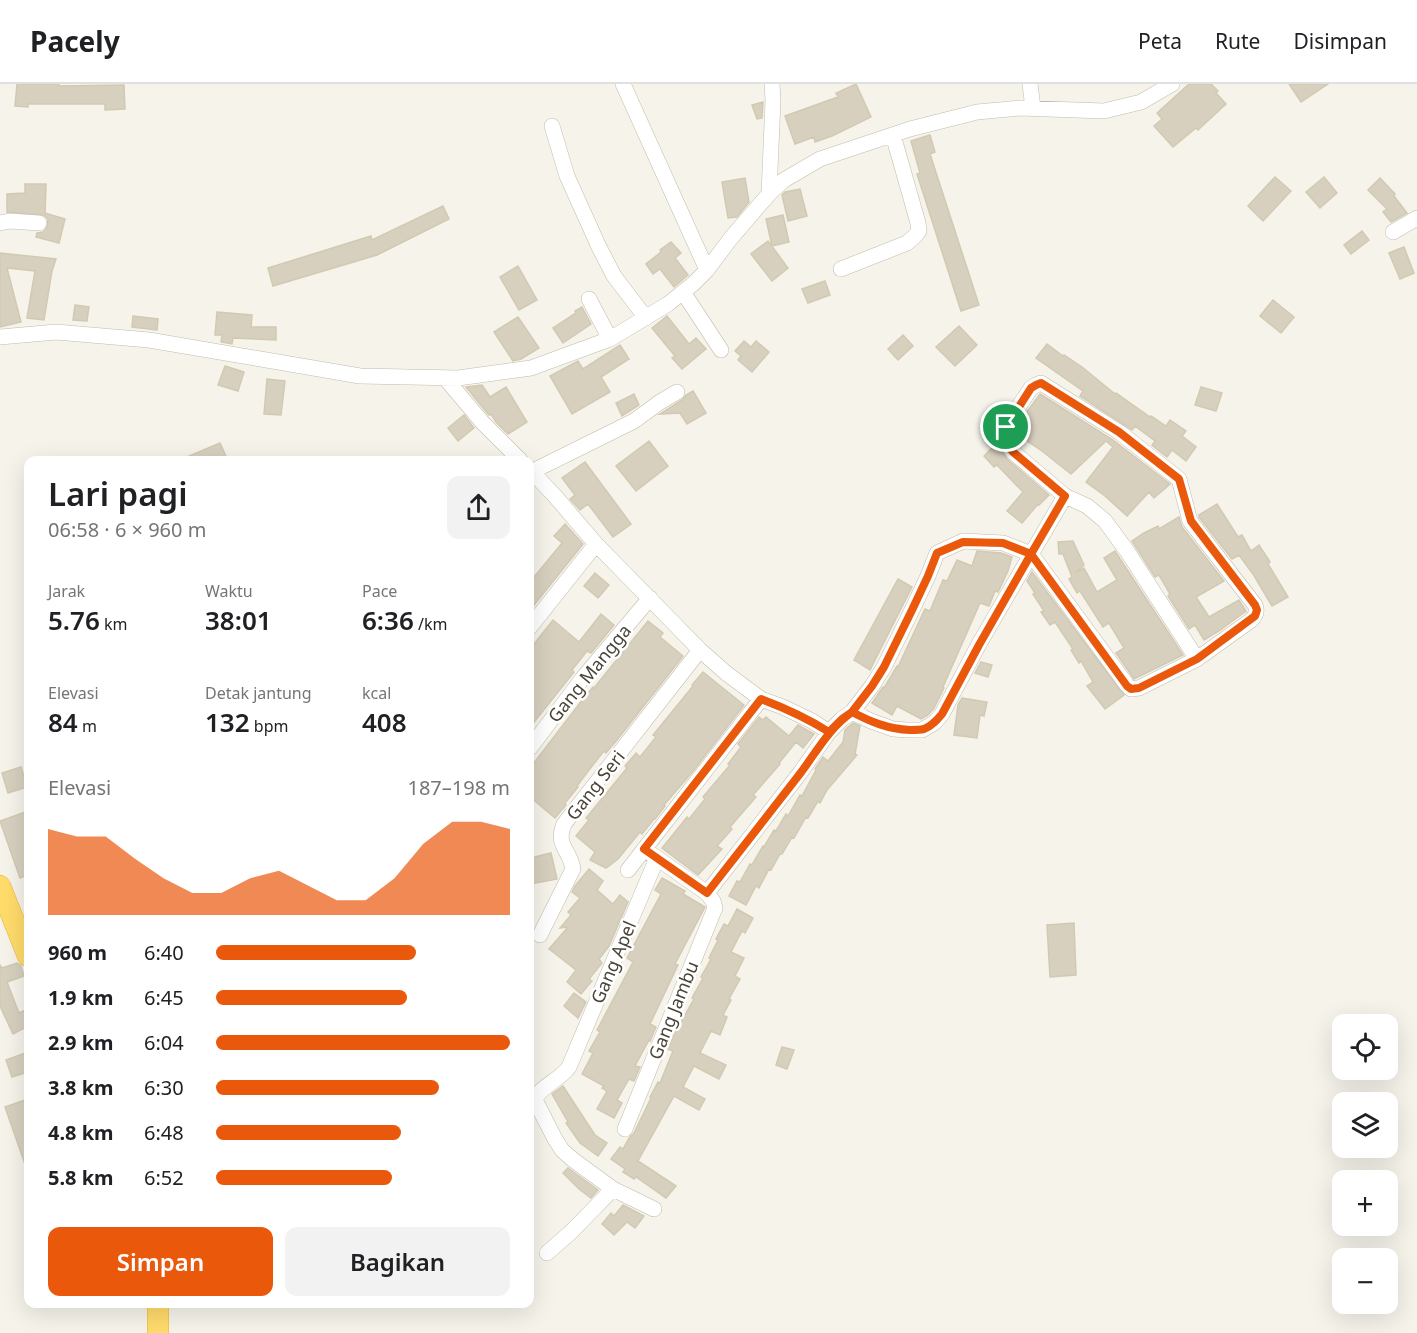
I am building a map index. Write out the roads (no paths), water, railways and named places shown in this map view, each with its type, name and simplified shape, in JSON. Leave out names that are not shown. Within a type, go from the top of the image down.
[{"type":"highway","points":[[2,895],[24,947]]},
{"type":"highway","points":[[158,1308],[158,1333]]},
{"type":"street","points":[[623,84],[707,270]]},
{"type":"street","points":[[769,194],[772,84]]},
{"type":"street","points":[[1030,84],[1033,108]]},
{"type":"street","points":[[0,337],[56,332],[148,340],[360,375],[458,378],[531,368],[610,339],[668,304],[707,270],[769,194],[784,180],[820,159],[910,129],[977,112],[1020,108],[1104,111],[1141,102],[1171,84]]},
{"type":"street","points":[[552,126],[567,176],[599,247],[615,276],[646,318]]},
{"type":"street","points":[[841,268],[907,243],[919,231],[917,214],[893,135]]},
{"type":"street","points":[[1392,232],[1417,218]]},
{"type":"street","points":[[0,223],[10,221],[39,223]]},
{"type":"street","points":[[683,292],[722,350]]},
{"type":"street","points":[[589,299],[610,339]]},
{"type":"street","points":[[445,378],[483,423],[516,456]]},
{"type":"street","points":[[644,849],[707,893],[829,732],[852,712],[872,686],[884,667],[937,553],[963,542],[1003,543],[1031,554],[1128,687],[1135,689],[1197,659],[1255,616],[1257,610],[1255,605],[1191,521],[1179,479],[1119,432],[1041,383],[1031,388],[1006,427],[1004,437],[1007,443],[1013,452],[1065,496],[1087,506],[1105,521],[1197,659]]},
{"type":"street","points":[[534,464],[633,421],[677,392]]},
{"type":"street","points":[[534,474],[596,544],[700,650],[726,673],[761,699],[802,716],[829,732]]},
{"type":"street","points":[[852,712],[893,729],[922,730],[934,723],[942,714],[1065,496]]},
{"type":"street","points":[[534,622],[596,544]]},
{"type":"street","name":"Gang Mangga","points":[[534,742],[582,679],[650,598]]},
{"type":"street","name":"Gang Seri","points":[[540,934],[573,869],[561,840],[564,824],[700,650]]},
{"type":"street","points":[[628,870],[761,699]]},
{"type":"street","name":"Gang Apel","points":[[613,1189],[572,1160],[562,1150],[535,1097],[569,1067],[657,858]]},
{"type":"street","name":"Gang Jambu","points":[[625,1129],[715,908],[707,893]]},
{"type":"street","points":[[547,1253],[613,1189],[654,1209]]}]
